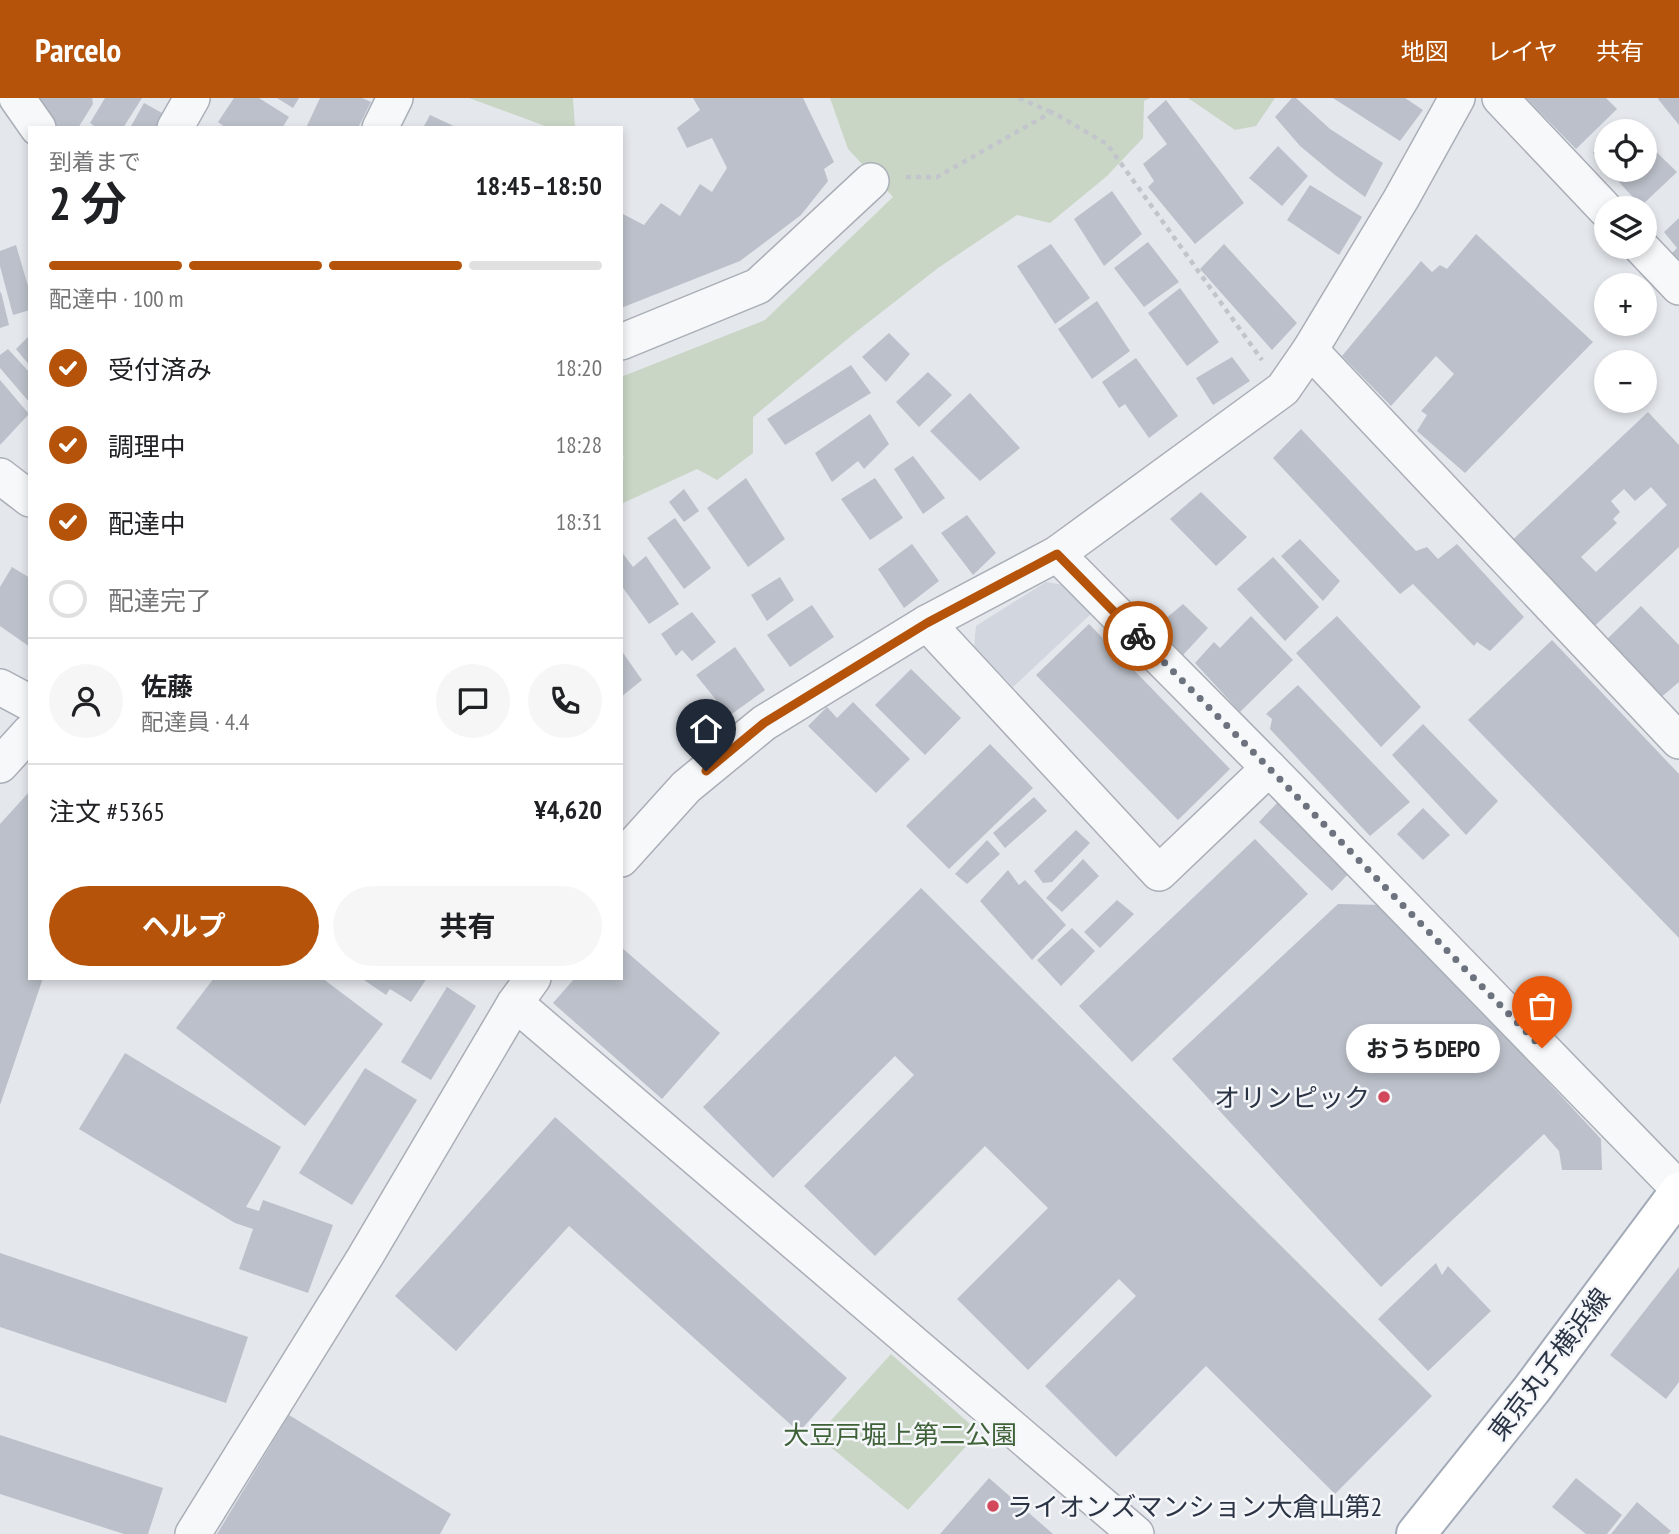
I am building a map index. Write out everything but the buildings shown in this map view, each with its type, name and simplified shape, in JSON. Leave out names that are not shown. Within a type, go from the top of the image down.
[{"type":"main road","name":"東京丸子横浜線","points":[[1416,1534],[1532,1389],[1679,1191]]},
{"type":"street","points":[[17,98],[37,126]]},
{"type":"street","points":[[176,126],[192,98]]},
{"type":"street","points":[[381,126],[396,98]]},
{"type":"street","points":[[623,857],[687,787],[764,723],[927,623],[1057,554],[1283,389],[1310,350],[1401,199],[1457,98]]},
{"type":"street","points":[[1500,98],[1594,198]]},
{"type":"street","points":[[623,341],[758,286],[883,179]]},
{"type":"street","points":[[1652,259],[1679,287]]},
{"type":"street","points":[[1310,350],[1679,741]]},
{"type":"street","points":[[0,475],[28,497]]},
{"type":"street","points":[[1057,554],[1269,768],[1679,1191]]},
{"type":"street","points":[[927,623],[1159,873],[1269,768]]},
{"type":"street","points":[[0,687],[28,703]]},
{"type":"street","points":[[0,765],[28,734]]},
{"type":"street","points":[[193,1534],[365,1257],[524,991],[1136,1534]]},
{"type":"path","points":[[1018,98],[1052,112],[1107,144],[1283,389]]},
{"type":"path","points":[[883,179],[937,177],[1052,112]]},
{"type":"shaded area","points":[[1046,582],[1064,585],[1093,612],[1013,687],[974,647],[976,626]]},
{"type":"green space","points":[[469,98],[573,98],[575,126],[545,126]]},
{"type":"green space","points":[[830,98],[1150,98],[1144,101],[1143,138],[1107,176],[1050,223],[1017,215],[938,268],[856,332],[753,417],[753,453],[717,480],[697,469],[623,503],[623,376],[765,320],[893,197],[848,149]]},
{"type":"green space","points":[[1188,98],[1275,98],[1256,126],[1235,130]]},
{"type":"green space","name":"大豆戸堀上第二公園","points":[[891,1354],[979,1432],[908,1510],[817,1436]]},
{"type":"way so far","points":[[1138,636],[1542,1048]]},
{"type":"place","name":"おうちDEPO","points":[[1542,1048]]},
{"type":"place","name":"オリンピック","points":[[1384,1097]]},
{"type":"place","name":"ライオンズマンション大倉山第2","points":[[993,1506]]},
{"type":"route","points":[[706,771],[764,723],[927,623],[1057,554],[1138,636]]}]
